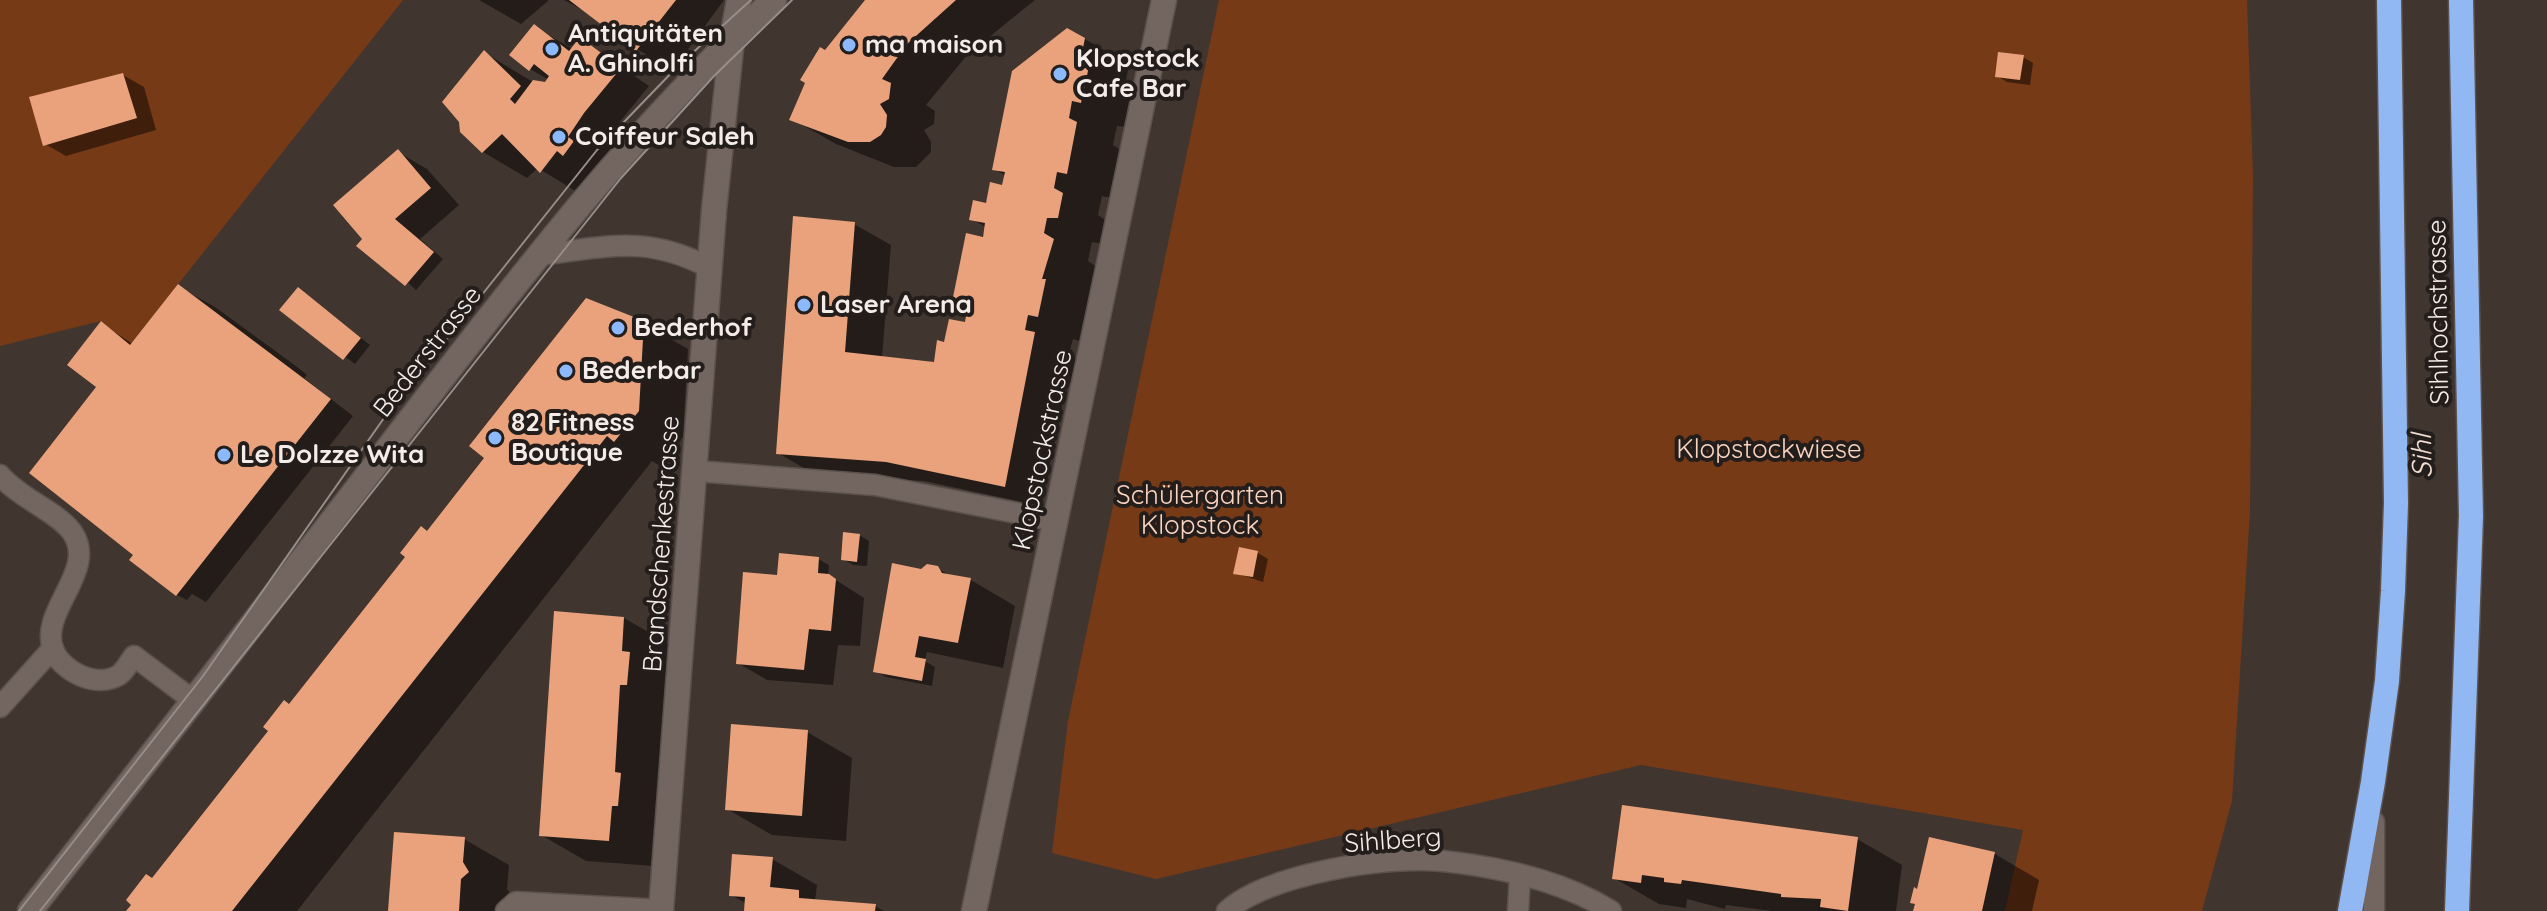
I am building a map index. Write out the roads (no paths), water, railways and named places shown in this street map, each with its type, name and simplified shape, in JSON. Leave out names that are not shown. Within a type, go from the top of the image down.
[{"type":"highway","points":[[2350,911],[2373,782],[2388,666],[2396,503],[2389,0]]},
{"type":"highway","name":"Sihlhochstrasse","points":[[2457,911],[2464,792],[2471,516],[2461,0]]},
{"type":"street","name":"Brandschenkestrasse","points":[[661,911],[710,268],[732,39],[739,0]]},
{"type":"street","name":"Bederstrasse","points":[[30,911],[624,150],[774,0]]},
{"type":"street","name":"Klopstockstrasse","points":[[974,911],[1164,0]]},
{"type":"lane","points":[[539,255],[630,244],[678,251],[710,268]]},
{"type":"lane","points":[[696,471],[875,485],[1057,521]]},
{"type":"lane","points":[[0,475],[9,486],[72,532],[79,551],[74,576],[51,633],[53,648],[67,670],[97,680],[119,675],[134,656],[194,701]]},
{"type":"lane","points":[[0,707],[53,648]]},
{"type":"lane","points":[[2373,782],[2374,911]]},
{"type":"lane","points":[[2446,911],[2464,792]]},
{"type":"lane","name":"Sihlberg","points":[[1227,911],[1270,884],[1381,864],[1440,860],[1520,876],[1584,895],[1611,911]]},
{"type":"lane","points":[[1518,911],[1520,876]]},
{"type":"lane","points":[[506,911],[516,902],[542,902],[661,911]]},
{"type":"tram line","points":[[19,911],[203,676],[384,418],[597,150],[678,66],[751,0]]},
{"type":"tram line","points":[[40,911],[621,178],[714,76],[792,0]]},
{"type":"place","name":"ma maison","points":[[849,45]]},
{"type":"place","name":"Antiquitäten A. Ghinolfi","points":[[552,49]]},
{"type":"place","name":"Klopstock Cafe Bar","points":[[1060,74]]},
{"type":"place","name":"Coiffeur Saleh","points":[[559,137]]},
{"type":"place","name":"Laser Arena","points":[[804,305]]},
{"type":"place","name":"Bederhof","points":[[618,328]]},
{"type":"place","name":"Bederbar","points":[[566,371]]},
{"type":"place","name":"82 Fitness Boutique","points":[[495,438]]},
{"type":"place","name":"Le Dolzze Wita","points":[[224,455]]},
{"type":"park label","name":"Klopstockwiese","points":[[1769,450]]},
{"type":"park label","name":"Schülergarten Klopstock","points":[[1200,511]]},
{"type":"water label","name":"Sihl","points":[[2423,456]]}]
